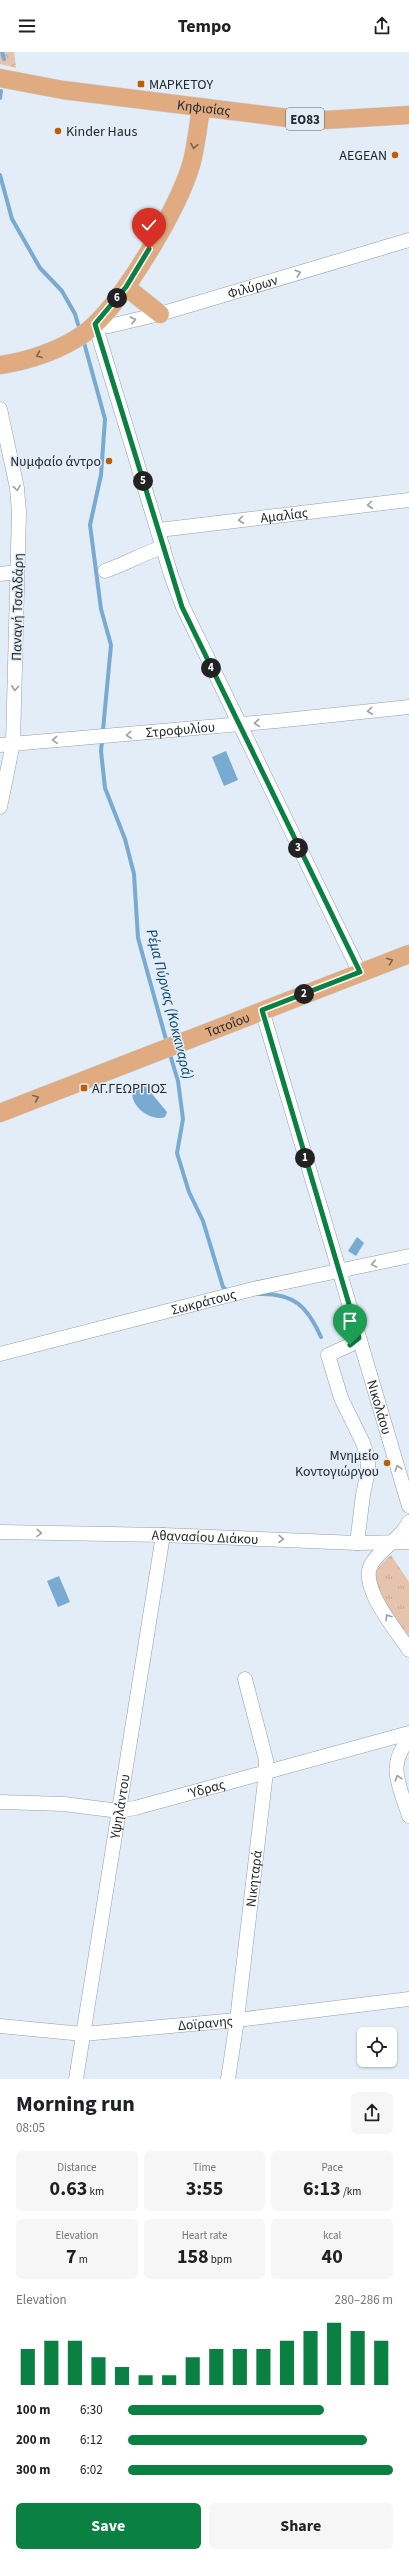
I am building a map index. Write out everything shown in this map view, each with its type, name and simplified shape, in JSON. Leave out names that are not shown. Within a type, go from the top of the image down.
[{"type":"main road","name":"Κηφισίας","points":[[4,79],[201,108],[325,120],[409,115]]},
{"type":"main road","points":[[0,365],[38,356],[75,339],[95,324],[126,287],[172,212],[184,186],[191,164],[201,108]]},
{"type":"main road","points":[[126,287],[160,314]]},
{"type":"main road","name":"Τατοΐου","points":[[0,1113],[156,1050],[409,954]]},
{"type":"street","name":"Φιλύρων","points":[[95,324],[109,326],[160,314],[409,240]]},
{"type":"street","points":[[95,324],[182,607],[360,972]]},
{"type":"street","name":"Παναγή Τσαλδάρη","points":[[0,409],[17,488],[19,512],[6,744],[0,807]]},
{"type":"street","name":"Αμαλίας","points":[[158,530],[409,500]]},
{"type":"street","points":[[105,571],[130,563],[139,555],[163,547]]},
{"type":"street","points":[[0,574],[16,572]]},
{"type":"street","name":"Στροφυλίου","points":[[6,744],[109,736],[409,707]]},
{"type":"street","name":"Νικολάου","points":[[262,1010],[409,1506]]},
{"type":"street","name":"Σωκράτους","points":[[0,1354],[235,1294],[409,1256]]},
{"type":"street","points":[[357,1542],[363,1495],[368,1471],[368,1458],[363,1443],[341,1398],[328,1355],[359,1338]]},
{"type":"street","points":[[409,1522],[394,1543],[372,1563],[368,1573],[368,1585],[409,1650]]},
{"type":"street","name":"Αθανασίου Διάκου","points":[[0,1532],[163,1534],[357,1542],[409,1542]]},
{"type":"street","name":"Υψηλάντου","points":[[76,2079],[163,1534]]},
{"type":"street","name":"Νικηταρά","points":[[228,2079],[238,2020],[266,1772],[266,1760],[245,1679]]},
{"type":"street","name":"Ύδρας","points":[[0,1802],[64,1804],[119,1811],[409,1733]]},
{"type":"street","points":[[409,1739],[400,1749],[395,1770],[409,1816]]},
{"type":"street","name":"Δοϊρανης","points":[[0,2026],[83,2034],[238,2020],[409,1999]]},
{"type":"green space","points":[[0,52],[14,52],[16,68],[0,64]]},
{"type":"green space","points":[[391,1555],[409,1582],[409,1637],[383,1599],[376,1583],[375,1577],[377,1570]]},
{"type":"water","points":[[226,751],[238,780],[224,786],[212,757]]},
{"type":"water","points":[[143,1083],[167,1112],[165,1117],[159,1118],[147,1115],[137,1106],[132,1095],[133,1089]]},
{"type":"water","points":[[357,1237],[364,1243],[356,1256],[348,1251]]},
{"type":"water","points":[[59,1576],[70,1602],[58,1607],[47,1581]]},
{"type":"waterway","name":"Ρέμα Πύρνας (Κοκκιναρά)","points":[[2,52],[4,59]]},
{"type":"waterway","name":"Ρέμα Πύρνας (Κοκκιναρά)","points":[[0,98],[1,91]]},
{"type":"waterway","name":"Ρέμα Πύρνας (Κοκκιναρά)","points":[[0,175],[12,219],[40,268],[62,291],[75,314],[80,331]]},
{"type":"waterway","name":"Ρέμα Πύρνας (Κοκκιναρά)","points":[[83,339],[105,419],[101,475],[90,525],[101,609],[111,645],[101,751],[105,788],[125,839],[134,874],[138,938],[167,1043]]},
{"type":"waterway","name":"Ρέμα Πύρνας (Κοκκιναρά)","points":[[169,1051],[178,1081],[183,1119],[177,1153],[189,1192],[203,1221],[223,1287],[228,1291]]},
{"type":"waterway","name":"Ρέμα Πύρνας (Κοκκιναρά)","points":[[259,1294],[281,1296],[298,1304],[310,1317],[321,1337]]},
{"type":"place","name":"ΜΑΡΚΕΤΟΥ","points":[[141,84]]},
{"type":"place","name":"Kinder Haus","points":[[58,131]]},
{"type":"place","name":"AEGEAN","points":[[395,155]]},
{"type":"place","name":"Νυμφαίο άντρο","points":[[109,461]]},
{"type":"place","name":"ΑΓ.ΓΕΩΡΓΙΟΣ","points":[[84,1088]]},
{"type":"place","name":"Μνημείο Κοντογιώργου","points":[[387,1463]]},
{"type":"route","points":[[149,249],[126,287],[95,324],[182,607],[360,972],[262,1010],[359,1338],[350,1345]]}]
